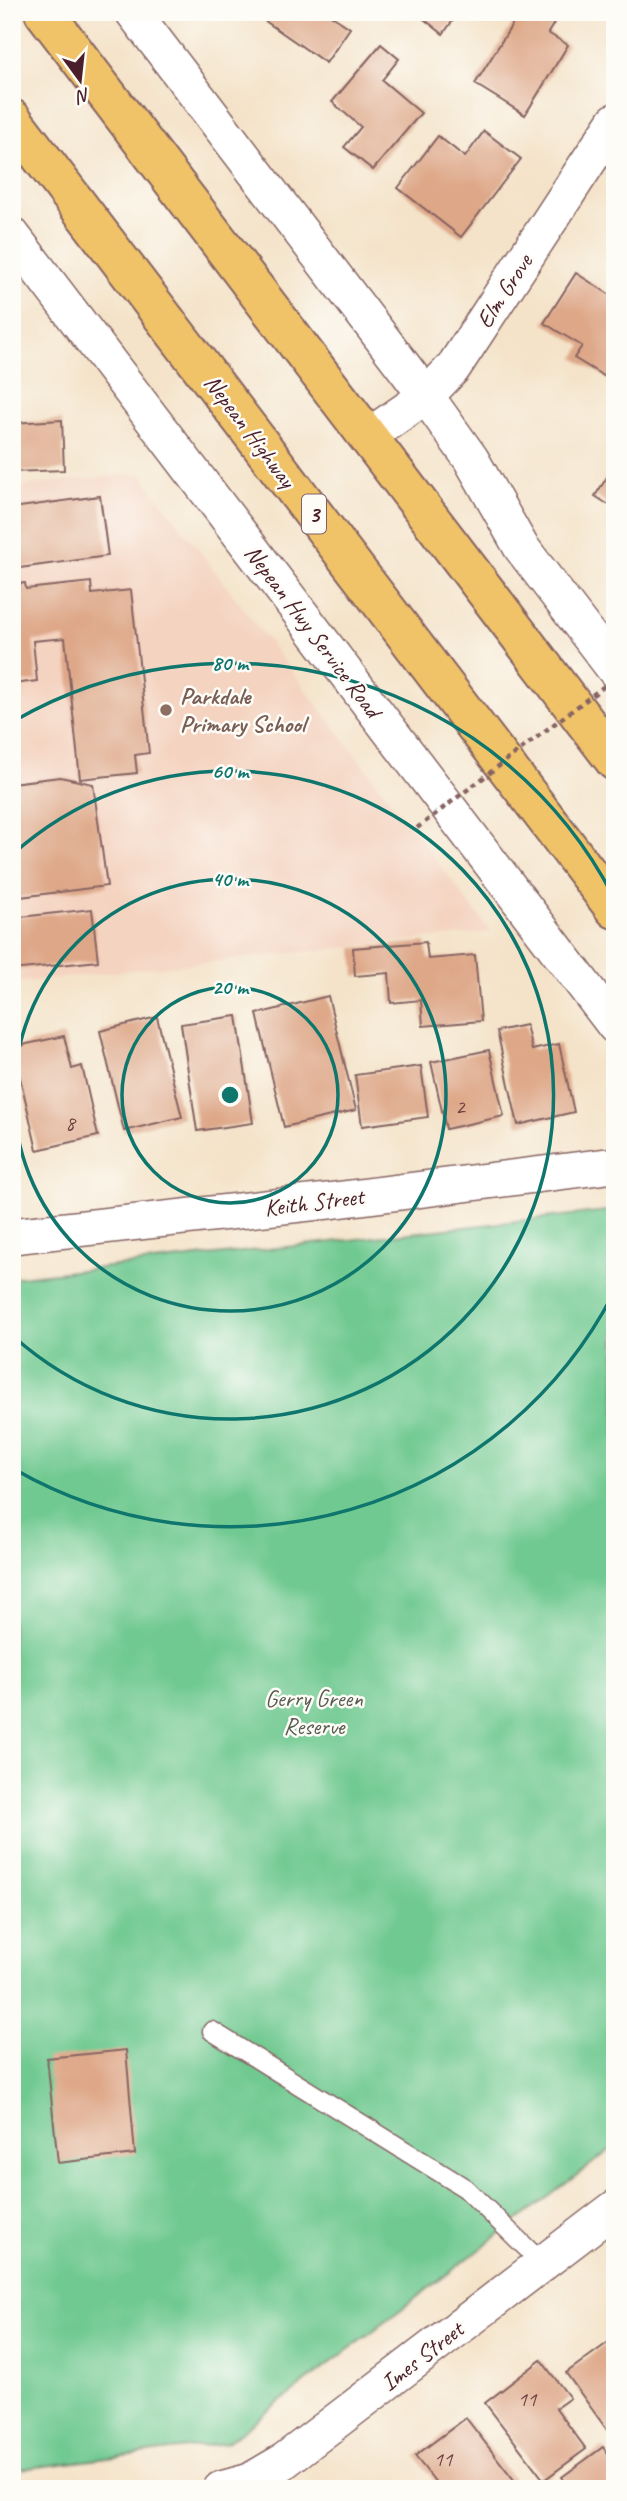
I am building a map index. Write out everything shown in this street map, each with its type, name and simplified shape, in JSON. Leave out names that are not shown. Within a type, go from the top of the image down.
[{"type":"highway","points":[[44,12],[615,761]]},
{"type":"highway","name":"Nepean Highway","points":[[12,119],[615,909]]},
{"type":"street","points":[[133,12],[426,396],[471,459],[521,547],[615,670]]},
{"type":"street","name":"Elm Grove","points":[[367,437],[426,396],[459,360],[615,121]]},
{"type":"street","name":"Nepean Hwy Service Road","points":[[12,235],[615,1026]]},
{"type":"street","name":"Keith Street","points":[[12,1236],[328,1201],[615,1165]]},
{"type":"street","name":"Imes Street","points":[[220,2489],[250,2481],[284,2461],[542,2263],[609,2225]]},
{"type":"lane","points":[[212,2031],[465,2188],[542,2263]]},
{"type":"path","points":[[416,828],[615,678]]},
{"type":"shaded area","name":"Parkdale Primary School","points":[[140,473],[491,932],[12,983],[12,487]]},
{"type":"green space","name":"Gerry Green Reserve","points":[[615,1210],[615,2146],[226,2443],[12,2470],[12,1278]]},
{"type":"building","points":[[261,12],[335,12],[332,16],[350,28],[326,63],[258,16]]},
{"type":"building","points":[[415,12],[459,12],[443,34]]},
{"type":"building","points":[[520,12],[553,12],[558,16],[548,33],[568,45],[525,115],[475,84]]},
{"type":"building","points":[[381,44],[399,59],[382,80],[421,113],[373,170],[344,147],[361,127],[332,102]]},
{"type":"building","points":[[484,131],[521,159],[461,237],[398,188],[438,136],[465,157]]},
{"type":"building","points":[[576,273],[615,298],[615,383],[574,358],[582,346],[544,323]]},
{"type":"building","points":[[62,420],[64,470],[12,472],[12,423]]},
{"type":"building","points":[[615,465],[615,509],[595,496]]},
{"type":"building","points":[[100,496],[108,556],[12,569],[12,508]]},
{"type":"building","points":[[91,582],[92,594],[131,590],[149,753],[135,755],[137,773],[80,779],[65,638],[33,641],[37,681],[12,684],[12,584],[25,583],[26,589]]},
{"type":"building","points":[[60,777],[93,784],[107,886],[12,898],[12,783]]},
{"type":"building","points":[[92,909],[98,961],[12,970],[12,918]]},
{"type":"building","points":[[426,942],[428,959],[475,955],[481,1021],[423,1026],[421,1000],[391,1003],[389,973],[355,976],[353,948]]},
{"type":"building","points":[[328,996],[356,1110],[284,1127],[257,1014]]},
{"type":"building","points":[[237,1016],[253,1123],[197,1131],[181,1024]]},
{"type":"building","points":[[157,1017],[182,1117],[124,1131],[100,1031]]},
{"type":"building","points":[[526,1025],[532,1050],[559,1044],[574,1112],[518,1125],[497,1031]]},
{"type":"building","points":[[64,1036],[72,1069],[82,1066],[98,1136],[37,1150],[13,1047]]},
{"type":"building","points":[[489,1050],[504,1116],[446,1129],[431,1062]]},
{"type":"building","points":[[421,1066],[428,1117],[362,1126],[355,1075]]},
{"type":"building","points":[[126,2050],[135,2154],[58,2163],[47,2058]]},
{"type":"building","points":[[610,2341],[615,2347],[615,2441],[566,2373]]},
{"type":"building","points":[[541,2360],[570,2398],[556,2408],[586,2449],[544,2480],[485,2403]]},
{"type":"building","points":[[466,2418],[521,2489],[441,2489],[415,2456]]},
{"type":"building","points":[[603,2447],[615,2464],[615,2489],[571,2489],[562,2477]]},
{"type":"place","name":"Parkdale Primary School","points":[[166,710]]}]
